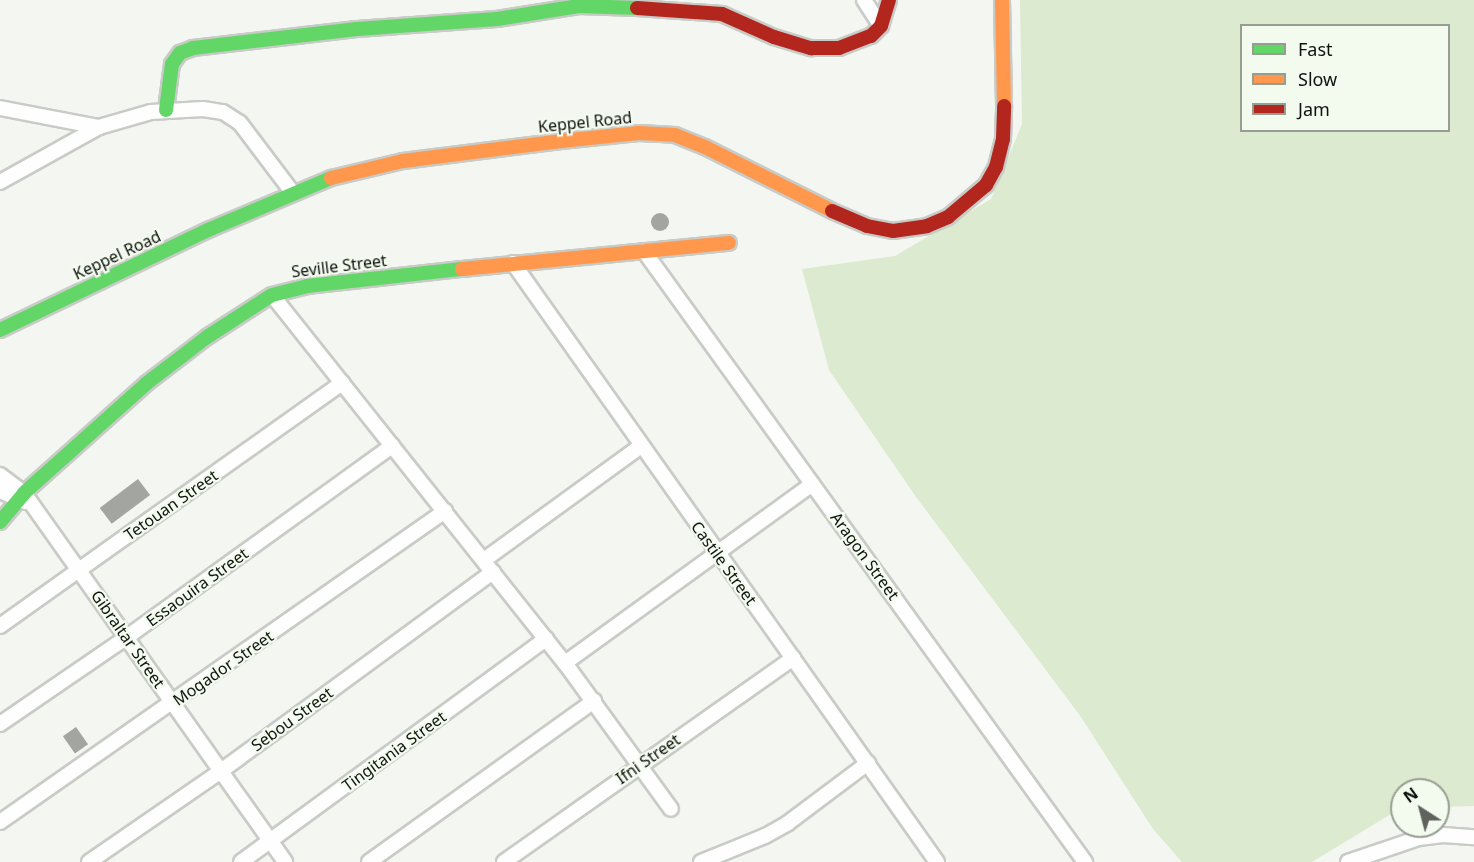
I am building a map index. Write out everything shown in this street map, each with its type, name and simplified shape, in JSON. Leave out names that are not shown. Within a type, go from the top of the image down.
[{"type":"street","points":[[864,0],[880,26]]},
{"type":"street","points":[[166,110],[172,64],[180,53],[193,48],[357,29],[497,19],[574,3],[675,9],[722,7],[774,37],[818,49],[851,45],[871,36],[880,26],[889,0]]},
{"type":"street","name":"Keppel Road","points":[[0,330],[126,268],[292,192],[344,174],[413,160],[561,141],[652,132],[675,135],[694,142],[827,209],[867,226],[899,231],[927,226],[948,216],[970,200],[986,185],[996,167],[1003,139],[1004,113],[1002,0]]},
{"type":"street","points":[[0,108],[99,127]]},
{"type":"street","points":[[0,182],[99,127],[151,112],[203,109],[223,112],[240,123],[292,192]]},
{"type":"street","name":"Seville Street","points":[[0,522],[21,496],[147,383],[207,337],[272,295],[307,286],[513,263],[729,243]]},
{"type":"street","name":"Aragon Street","points":[[644,251],[1085,862]]},
{"type":"street","name":"Castile Street","points":[[513,263],[936,862]]},
{"type":"street","points":[[272,295],[565,663],[671,809]]},
{"type":"street","name":"Tetouan Street","points":[[0,626],[342,383]]},
{"type":"street","name":"Essaouira Street","points":[[0,724],[127,637],[392,446]]},
{"type":"street","points":[[484,560],[641,446]]},
{"type":"street","points":[[0,475],[21,496]]},
{"type":"street","points":[[565,663],[812,484]]},
{"type":"street","points":[[0,491],[21,496]]},
{"type":"street","name":"Gibraltar Street","points":[[21,496],[33,505],[80,570],[285,862]]},
{"type":"street","name":"Mogador Street","points":[[0,822],[174,703],[445,511]]},
{"type":"street","name":"Sebou Street","points":[[89,862],[221,771],[493,572]]},
{"type":"street","name":"Tingitania Street","points":[[242,862],[546,639]]},
{"type":"street","name":"Ifni Street","points":[[504,862],[793,658]]},
{"type":"street","points":[[369,862],[594,701]]},
{"type":"street","points":[[701,862],[783,827],[868,763]]},
{"type":"street","points":[[1348,862],[1419,838],[1443,835],[1474,837]]},
{"type":"green space","points":[[1020,0],[1474,0],[1474,806],[1450,807],[1450,778],[1390,778],[1390,815],[1312,862],[1182,862],[1153,829],[1081,717],[916,497],[829,370],[802,269],[895,256],[991,199],[1022,124]]},
{"type":"building","points":[[656,213],[664,213],[669,218],[667,229],[656,231],[651,226],[651,218]]},
{"type":"building","points":[[138,479],[150,495],[112,524],[100,508]]},
{"type":"building","points":[[76,727],[88,744],[75,753],[63,736]]},
{"type":"traffic: fast","points":[[166,110],[172,64],[180,53],[193,48],[357,29],[497,19],[579,6],[637,8]]},
{"type":"traffic: fast","points":[[0,330],[208,230],[331,178]]},
{"type":"traffic: fast","points":[[0,522],[24,493],[147,383],[207,337],[272,295],[307,286],[462,269]]},
{"type":"traffic: slow","points":[[1002,0],[1004,106]]},
{"type":"traffic: slow","points":[[331,178],[403,161],[561,141],[639,133],[675,135],[705,147],[832,211]]},
{"type":"traffic: slow","points":[[462,269],[729,243]]},
{"type":"traffic: jam","points":[[637,8],[722,14],[774,37],[811,48],[839,48],[871,36],[881,26],[889,0]]},
{"type":"traffic: jam","points":[[832,211],[867,226],[893,231],[927,226],[948,217],[986,185],[996,167],[1003,139],[1004,106]]}]
